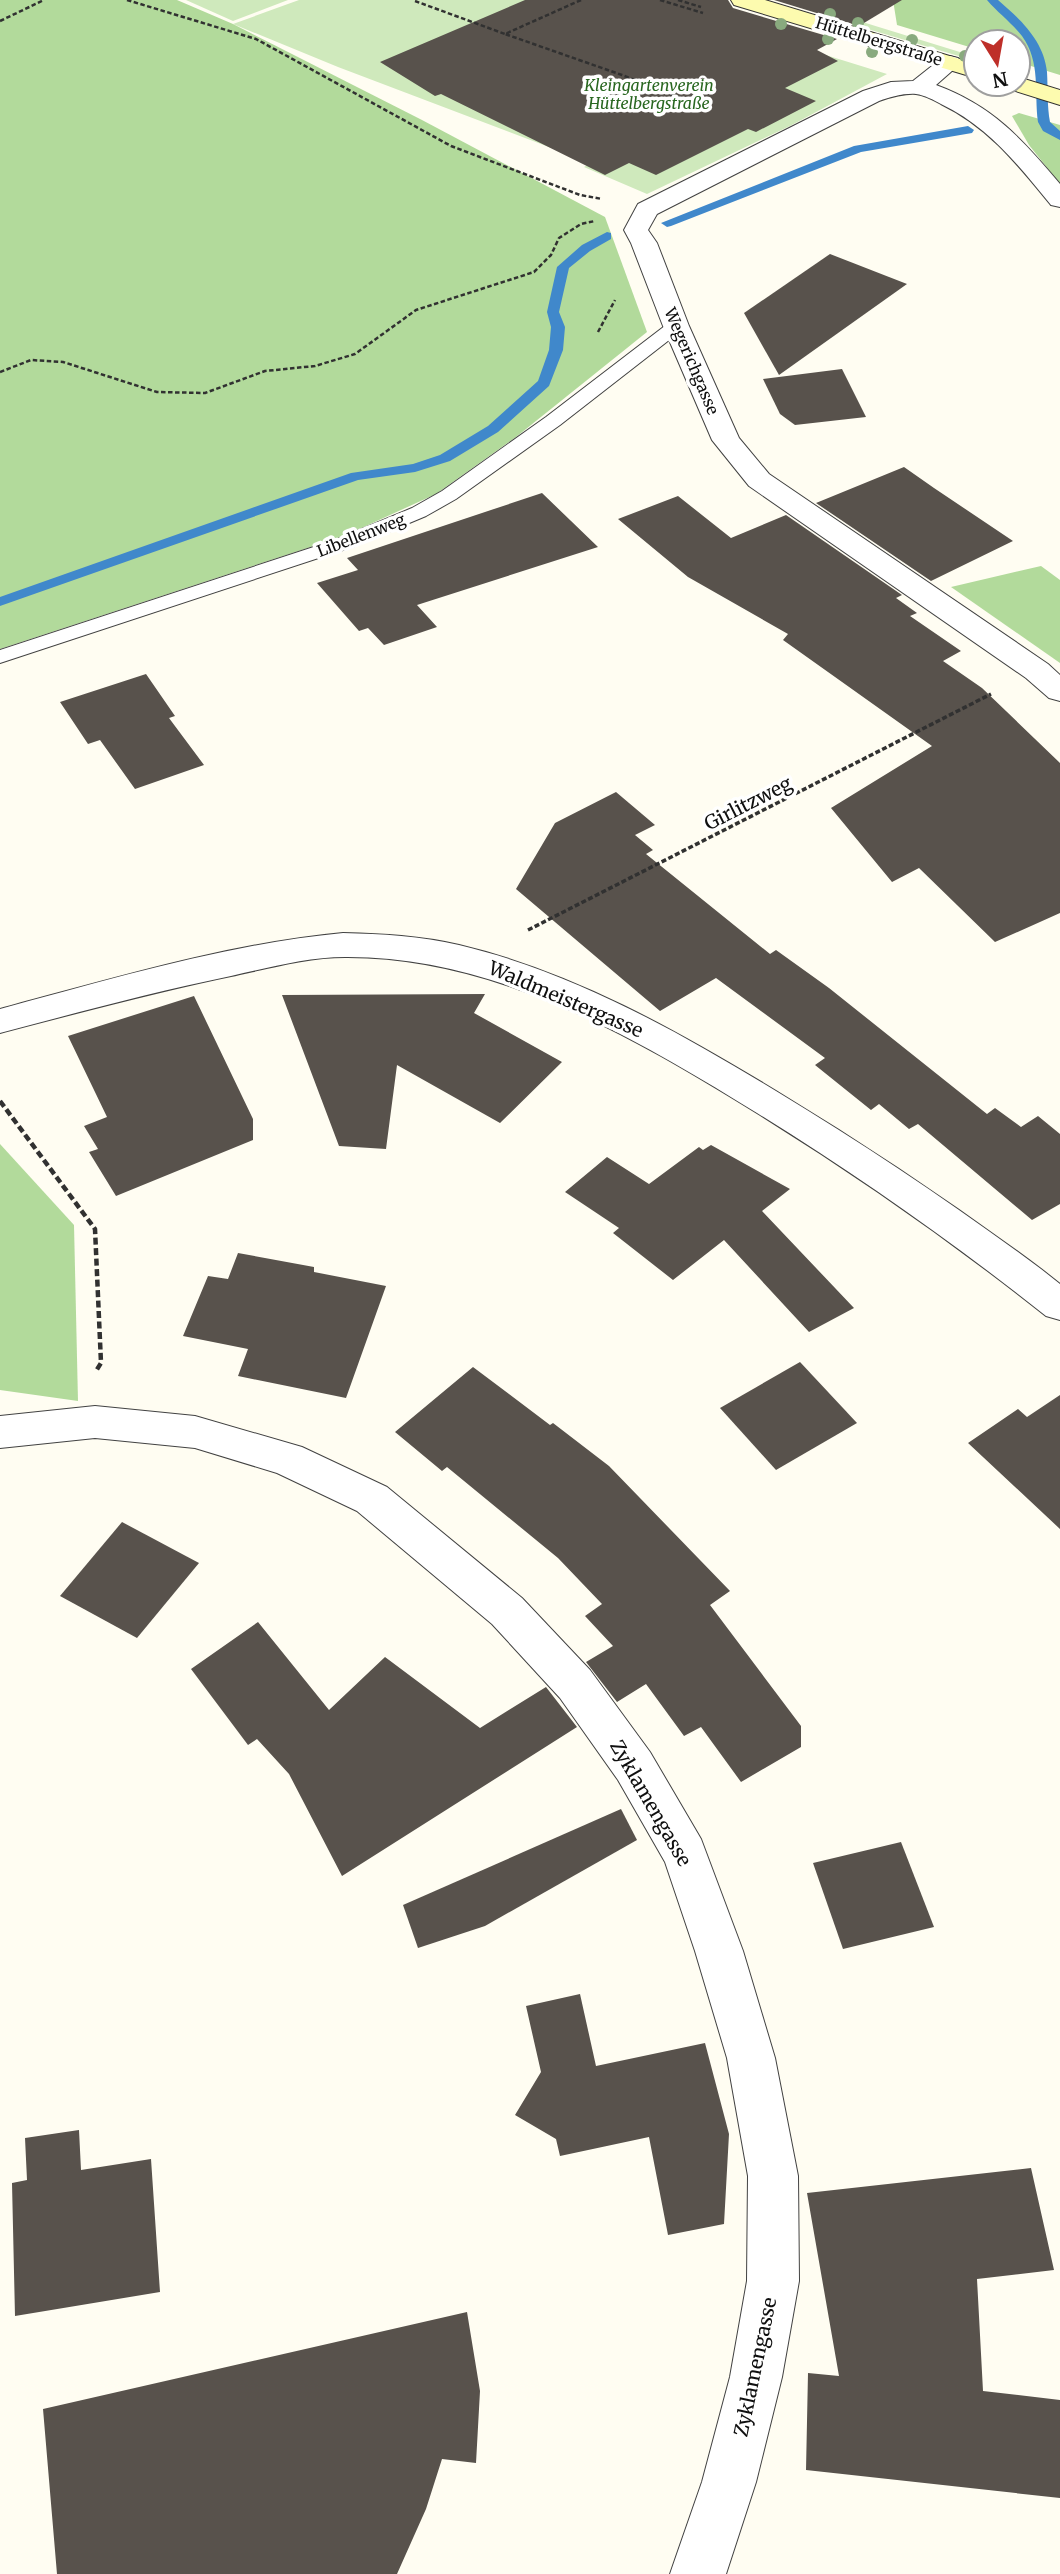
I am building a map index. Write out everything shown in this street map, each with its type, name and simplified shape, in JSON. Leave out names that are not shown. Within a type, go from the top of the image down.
[{"type":"main road","name":"Hüttelbergstraße","points":[[742,0],[962,67]]},
{"type":"main road","points":[[1032,89],[1060,97]]},
{"type":"street","points":[[919,87],[950,63]]},
{"type":"street","points":[[647,209],[871,96],[891,89],[919,87],[962,103],[995,125],[1060,200]]},
{"type":"street","name":"Wegerichgasse","points":[[647,209],[636,230],[644,243],[676,326],[726,440],[759,480],[1037,671],[1060,691]]},
{"type":"street","name":"Waldmeistergasse","points":[[0,1021],[254,958],[343,945],[408,948],[471,959],[546,987],[700,1060],[853,1156],[1011,1266],[1060,1305]]},
{"type":"street","name":"Zyklamengasse","points":[[0,1433],[95,1422],[195,1432],[288,1459],[372,1499],[507,1611],[575,1685],[634,1766],[685,1854],[719,1951],[751,2057],[773,2176],[773,2281],[756,2377],[729,2482],[698,2574]]},
{"type":"lane","name":"Libellenweg","points":[[0,657],[345,543],[419,512],[449,495],[542,429],[676,326]]},
{"type":"path","points":[[0,21],[44,0]]},
{"type":"path","points":[[127,0],[256,39],[450,146],[580,195],[647,209]]},
{"type":"path","points":[[505,34],[581,0]]},
{"type":"path","points":[[415,1],[622,75],[710,110]]},
{"type":"path","points":[[0,372],[31,360],[63,362],[157,392],[205,393],[265,371],[315,366],[355,355],[416,310],[534,272],[551,255],[559,238],[580,224],[647,209]]},
{"type":"path","name":"Girlitzweg","points":[[471,959],[1037,671]]},
{"type":"path","points":[[0,1101],[95,1229],[101,1363],[89,1383],[95,1422]]},
{"type":"green space","points":[[0,0],[177,0],[233,24],[422,120],[605,217],[647,332],[516,437],[436,494],[344,536],[0,649]]},
{"type":"green space","points":[[186,0],[288,0],[233,21]]},
{"type":"green space","name":"Kleingartenverein Hüttelbergstraße","points":[[299,0],[649,0],[887,74],[790,126],[647,194],[584,167],[591,163],[233,24]]},
{"type":"green space","points":[[893,0],[1060,0],[1060,75],[1032,66],[1032,28],[962,28],[962,45],[897,25]]},
{"type":"green space","points":[[856,20],[962,53],[962,57],[851,24]]},
{"type":"green space","points":[[1019,113],[1060,125],[1060,184],[1029,145],[1012,116]]},
{"type":"green space","points":[[1041,566],[1060,580],[1060,663],[951,587]]},
{"type":"green space","points":[[0,1144],[74,1225],[78,1401],[0,1390]]},
{"type":"building","name":"Kleingartenverein Hüttelbergstraße","points":[[525,0],[728,0],[733,8],[837,39],[817,50],[838,61],[785,88],[816,101],[756,132],[748,129],[656,175],[629,163],[605,175],[441,94],[435,96],[380,62]]},
{"type":"building","points":[[774,0],[902,0],[859,26]]},
{"type":"building","points":[[830,254],[907,284],[779,375],[744,313]]},
{"type":"building","points":[[842,369],[866,417],[795,425],[780,414],[763,379]]},
{"type":"building","points":[[904,467],[1013,541],[931,581],[816,503]]},
{"type":"building","points":[[542,493],[598,547],[417,605],[437,627],[384,645],[368,628],[359,631],[317,583],[358,570],[347,558]]},
{"type":"building","points":[[678,496],[731,538],[786,515],[902,595],[896,598],[917,613],[910,616],[961,651],[943,661],[982,688],[1060,763],[1060,913],[995,942],[919,868],[892,882],[831,808],[932,746],[783,640],[788,634],[688,577],[618,519]]},
{"type":"building","points":[[146,674],[175,716],[169,718],[204,765],[135,789],[100,740],[88,744],[60,702]]},
{"type":"building","points":[[616,792],[655,825],[635,835],[653,850],[646,854],[770,954],[776,950],[829,988],[987,1114],[995,1108],[1021,1127],[1038,1116],[1060,1134],[1060,1204],[1032,1220],[918,1124],[909,1129],[879,1104],[871,1110],[815,1065],[825,1058],[716,978],[660,1011],[516,889],[555,823]]},
{"type":"building","points":[[485,994],[474,1013],[562,1062],[500,1123],[397,1065],[386,1149],[339,1146],[282,995]]},
{"type":"building","points":[[194,996],[253,1119],[253,1140],[116,1196],[89,1152],[98,1149],[84,1126],[107,1117],[68,1036]]},
{"type":"building","points":[[711,1145],[790,1189],[762,1211],[854,1308],[809,1332],[724,1240],[673,1280],[613,1233],[619,1228],[565,1192],[607,1157],[649,1184],[699,1147],[703,1150]]},
{"type":"building","points":[[238,1253],[314,1267],[314,1272],[386,1286],[346,1398],[238,1376],[248,1349],[183,1336],[208,1276],[228,1279]]},
{"type":"building","points":[[800,1362],[857,1423],[776,1470],[720,1408]]},
{"type":"building","points":[[473,1367],[609,1466],[730,1591],[710,1605],[801,1726],[801,1747],[741,1782],[701,1727],[684,1736],[646,1684],[617,1702],[586,1662],[613,1646],[585,1616],[602,1604],[558,1558],[447,1467],[442,1471],[395,1432]]},
{"type":"building","points":[[1060,1395],[1060,1529],[968,1443],[1018,1409],[1027,1417]]},
{"type":"building","points":[[122,1522],[199,1563],[137,1638],[60,1596]]},
{"type":"building","points":[[258,1622],[329,1710],[385,1657],[480,1728],[546,1687],[577,1727],[342,1876],[289,1774],[257,1739],[248,1745],[191,1669]]},
{"type":"building","points":[[621,1809],[637,1840],[485,1926],[418,1948],[403,1905]]},
{"type":"building","points":[[901,1842],[934,1927],[843,1949],[813,1863]]},
{"type":"building","points":[[580,1994],[596,2066],[705,2043],[729,2134],[724,2224],[668,2235],[649,2137],[560,2156],[556,2139],[515,2115],[541,2072],[526,2006]]},
{"type":"building","points":[[79,2130],[81,2170],[151,2159],[160,2292],[15,2316],[12,2183],[27,2180],[25,2138]]},
{"type":"building","points":[[1031,2168],[1054,2270],[977,2279],[983,2391],[1060,2400],[1060,2498],[806,2470],[808,2373],[839,2376],[807,2193]]},
{"type":"building","points":[[467,2312],[480,2391],[476,2463],[442,2459],[426,2509],[397,2574],[57,2574],[43,2409]]},
{"type":"waterway","points":[[992,0],[1019,25],[1034,47],[1040,63],[1044,122],[1047,128],[1060,136]]},
{"type":"waterway","points":[[667,223],[858,149],[968,130]]},
{"type":"waterway","points":[[0,602],[356,476],[415,468],[445,458],[493,429],[544,383],[556,350],[558,327],[553,312],[563,267],[586,248],[607,236]]}]
